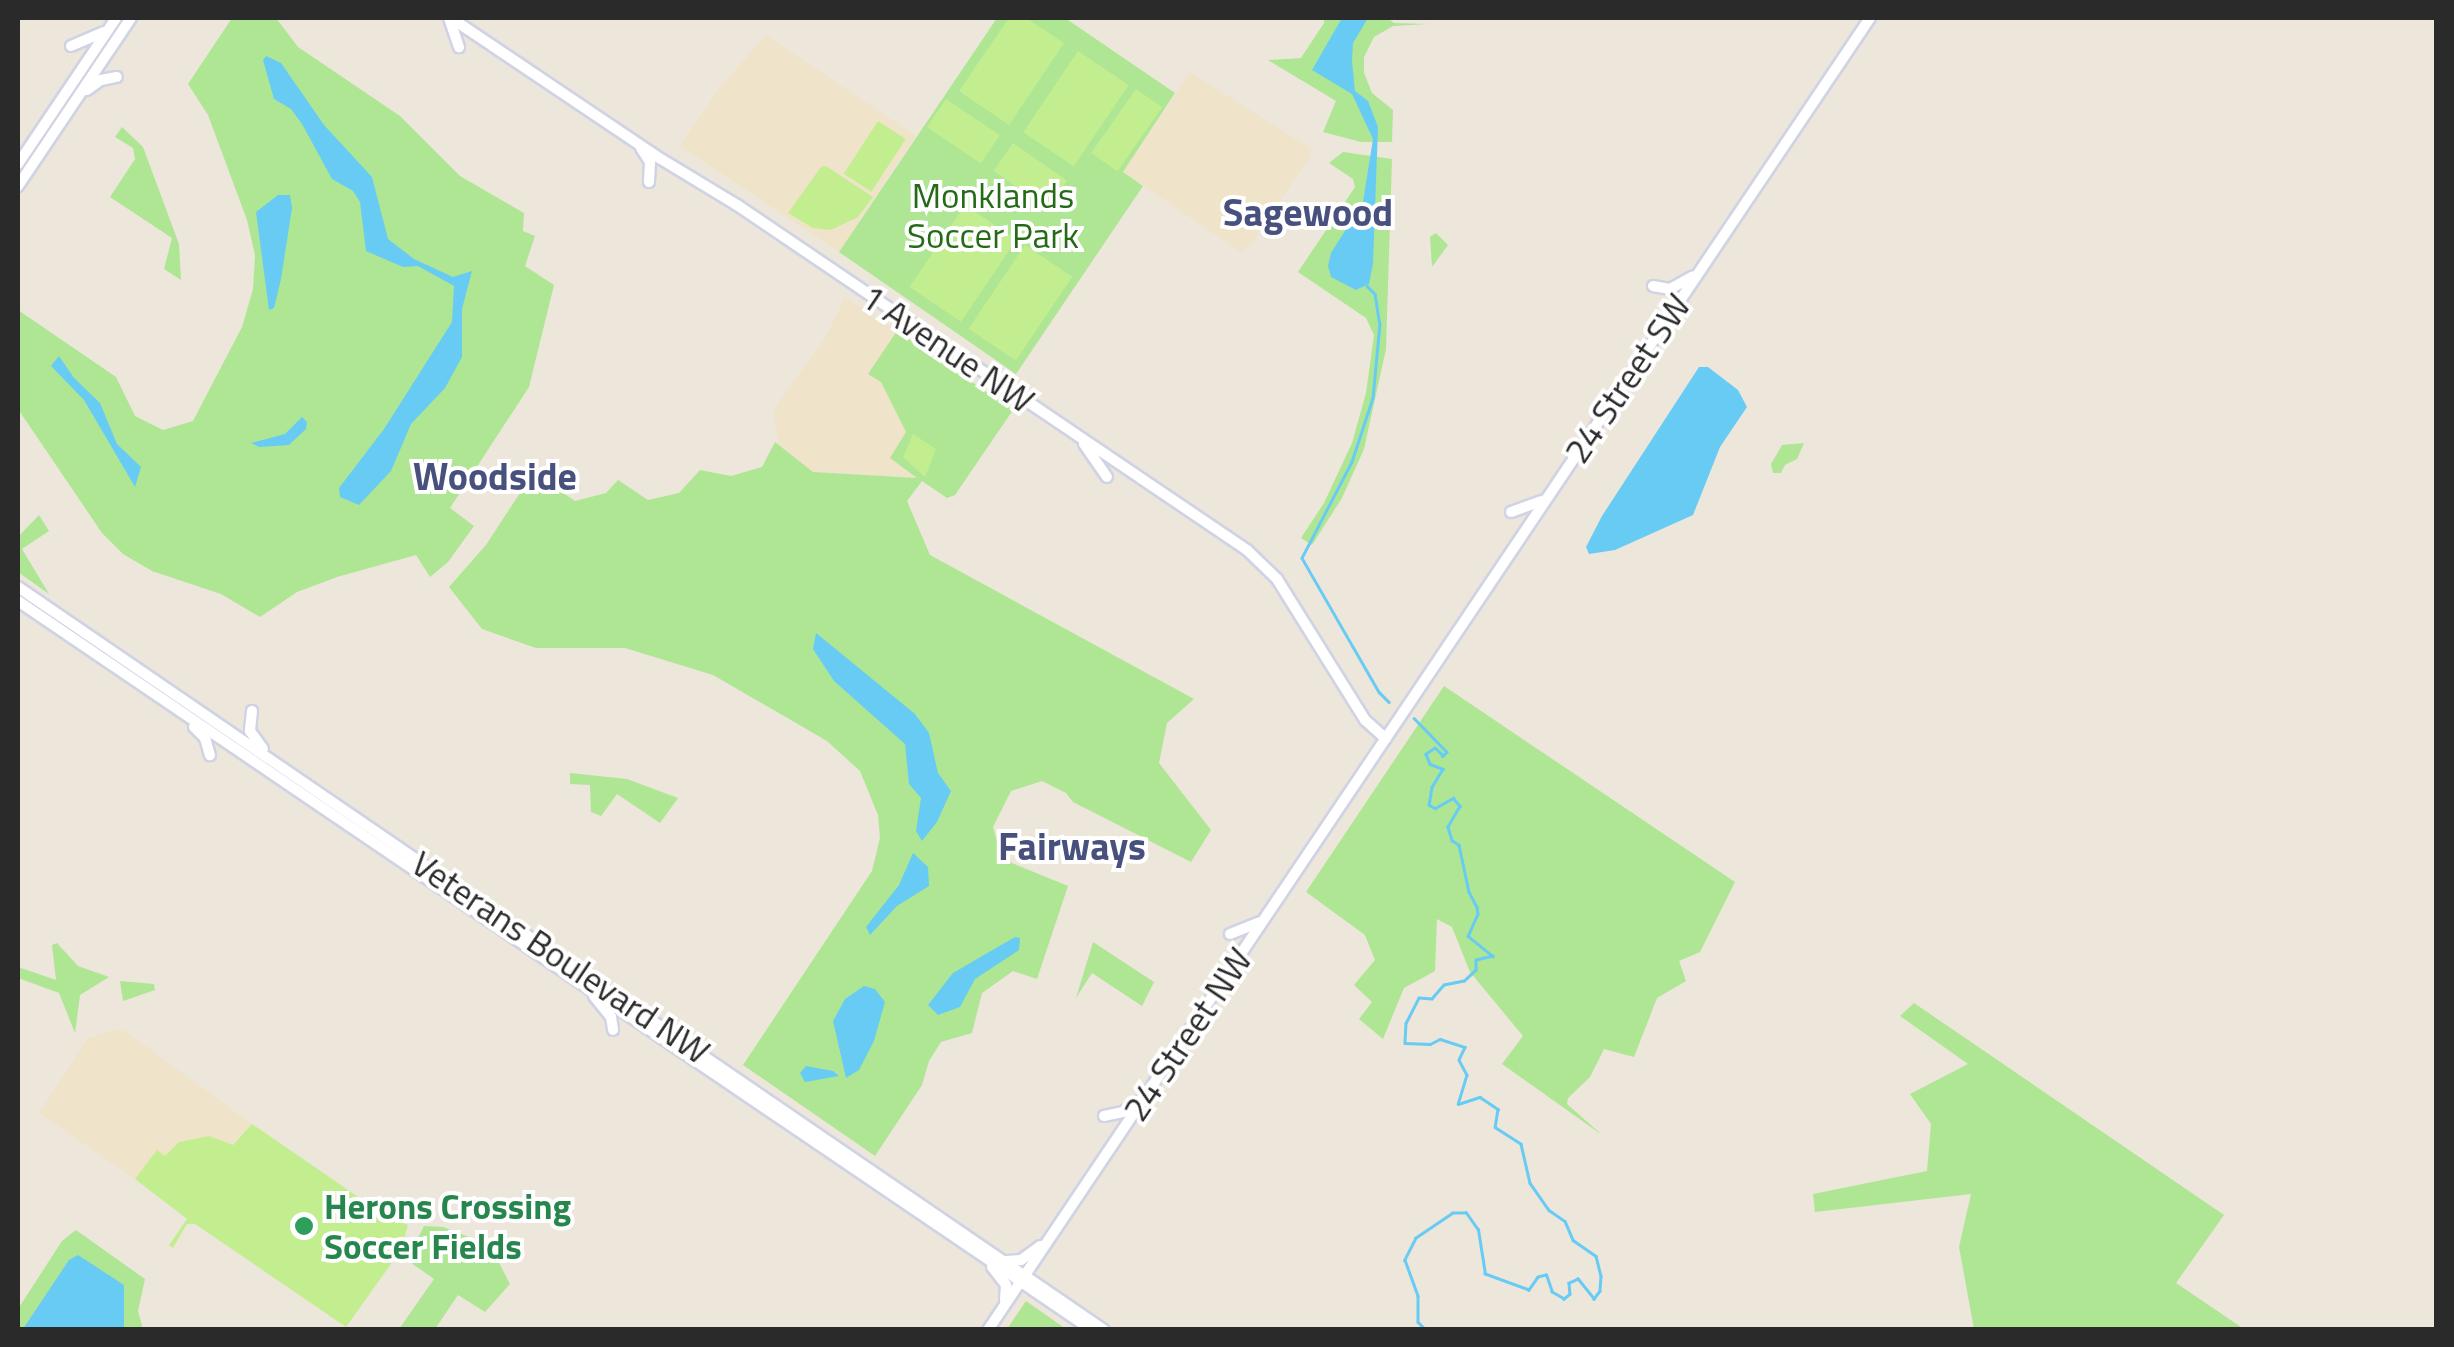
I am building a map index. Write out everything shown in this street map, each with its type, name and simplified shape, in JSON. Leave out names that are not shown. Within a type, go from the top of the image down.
[{"type":"main road","points":[[18,164],[116,18]]},
{"type":"main road","points":[[18,186],[131,18]]},
{"type":"main road","points":[[450,18],[459,46]]},
{"type":"main road","name":"1 Avenue NW","points":[[450,18],[637,144],[737,204],[1262,562],[1298,610],[1365,720],[1386,738]]},
{"type":"main road","name":"24 Street SW","points":[[1386,738],[1870,18]]},
{"type":"main road","points":[[71,46],[109,28]]},
{"type":"main road","points":[[75,100],[97,82],[117,76]]},
{"type":"main road","points":[[637,144],[650,162],[649,182]]},
{"type":"main road","points":[[1653,286],[1675,287],[1698,272]]},
{"type":"main road","points":[[1078,435],[1106,477]]},
{"type":"main road","points":[[1512,512],[1546,498]]},
{"type":"main road","name":"Veterans Boulevard NW","points":[[18,586],[1006,1261],[1092,1330]]},
{"type":"main road","name":"Veterans Boulevard NW","points":[[18,601],[972,1248],[1104,1330]]},
{"type":"main road","points":[[252,711],[250,731],[278,764]]},
{"type":"main road","points":[[180,712],[205,738],[210,755]]},
{"type":"main road","name":"24 Street NW","points":[[988,1330],[1386,738]]},
{"type":"main road","points":[[1230,934],[1264,919]]},
{"type":"main road","points":[[576,978],[608,1012],[612,1030]]},
{"type":"main road","points":[[1104,1116],[1123,1112],[1144,1098]]},
{"type":"main road","points":[[1006,1261],[1021,1260],[1051,1237]]},
{"type":"main road","points":[[972,1248],[1004,1281],[1004,1306]]},
{"type":"shaded area","points":[[766,35],[916,136],[839,252],[680,146],[717,91]]},
{"type":"shaded area","points":[[1190,72],[1310,148],[1311,156],[1248,248],[1241,252],[1123,172]]},
{"type":"shaded area","points":[[845,297],[897,331],[869,374],[881,382],[906,433],[919,478],[813,472],[778,444],[773,410],[825,338]]},
{"type":"shaded area","points":[[115,1029],[125,1031],[252,1124],[233,1145],[165,1157],[156,1151],[135,1179],[39,1113],[87,1039]]},
{"type":"green space","points":[[232,18],[276,18],[298,47],[400,116],[460,176],[524,213],[523,231],[535,236],[525,266],[554,285],[529,387],[450,508],[474,526],[448,562],[430,577],[416,555],[337,577],[297,592],[260,617],[221,594],[152,571],[123,554],[102,533],[18,409],[18,310],[116,377],[135,416],[163,430],[193,421],[242,327],[253,289],[255,255],[247,220],[208,115],[188,84]]},
{"type":"green space","name":"Monklands Soccer Park","points":[[997,18],[1065,18],[1175,93],[1123,172],[1143,186],[1016,374],[839,252]]},
{"type":"green space","points":[[1009,18],[1026,18],[1064,43],[1009,125],[959,91]]},
{"type":"green space","points":[[1324,18],[1387,18],[1394,23],[1428,24],[1393,26],[1374,37],[1364,57],[1364,73],[1372,93],[1393,110],[1392,142],[1361,142],[1323,132],[1336,101],[1268,60],[1301,58]]},
{"type":"green space","points":[[1078,51],[1129,85],[1074,166],[1023,132]]},
{"type":"green space","points":[[1136,89],[1162,107],[1117,171],[1091,153]]},
{"type":"green space","points":[[946,99],[1000,135],[981,164],[927,127]]},
{"type":"green space","points":[[878,121],[906,139],[871,192],[844,174]]},
{"type":"green space","points":[[122,127],[143,147],[179,244],[181,280],[164,269],[172,238],[110,197],[135,159],[133,148],[115,137]]},
{"type":"green space","points":[[1013,143],[1067,181],[1048,209],[993,171]]},
{"type":"green space","points":[[1343,152],[1392,159],[1386,349],[1364,449],[1342,498],[1312,545],[1301,538],[1324,503],[1352,443],[1366,393],[1374,335],[1366,318],[1298,272],[1355,187],[1353,179],[1329,163]]},
{"type":"green space","points":[[826,166],[873,197],[858,217],[831,230],[813,228],[788,213],[821,167]]},
{"type":"green space","points":[[965,205],[1016,240],[961,322],[910,287]]},
{"type":"green space","points":[[1436,233],[1448,245],[1432,267],[1430,237]]},
{"type":"green space","points":[[1025,245],[1072,277],[1016,361],[969,329]]},
{"type":"green space","points":[[897,331],[1013,410],[955,495],[947,498],[922,481],[907,501],[930,555],[1194,699],[1167,723],[1159,763],[1211,830],[1191,862],[1073,802],[1066,793],[1042,781],[1011,791],[993,827],[1002,859],[1068,886],[1037,979],[1013,971],[982,993],[972,1033],[941,1042],[929,1061],[922,1085],[875,1156],[743,1065],[872,871],[880,838],[878,815],[860,771],[827,741],[713,675],[625,648],[536,648],[482,629],[449,587],[486,545],[533,473],[575,501],[606,493],[618,480],[648,500],[679,493],[700,470],[731,476],[762,467],[775,442],[813,472],[917,478],[890,458],[906,432],[881,382],[868,374]]},
{"type":"green space","points":[[913,434],[936,449],[925,477],[903,457]]},
{"type":"green space","points":[[1804,443],[1797,459],[1785,465],[1781,473],[1773,473],[1771,464],[1782,445]]},
{"type":"green space","points":[[39,515],[49,531],[22,549],[49,594],[18,572],[18,537]]},
{"type":"green space","points":[[1444,686],[1735,882],[1700,952],[1679,961],[1686,981],[1657,998],[1634,1057],[1604,1049],[1590,1077],[1568,1098],[1567,1104],[1602,1135],[1502,1064],[1523,1036],[1470,972],[1452,927],[1437,919],[1435,971],[1404,988],[1383,1039],[1359,1019],[1372,1002],[1354,985],[1375,960],[1365,935],[1306,892]]},
{"type":"green space","points":[[570,773],[627,779],[678,798],[660,823],[617,794],[601,816],[591,812],[590,785],[570,784]]},
{"type":"green space","points":[[1093,942],[1154,982],[1142,1006],[1092,973],[1076,998]]},
{"type":"green space","points":[[57,943],[78,966],[109,977],[80,995],[75,1033],[59,993],[18,978],[18,967],[56,980],[52,945]]},
{"type":"green space","points":[[120,981],[154,984],[155,990],[123,1001]]},
{"type":"green space","points":[[1914,1003],[2224,1215],[2176,1283],[2244,1329],[1974,1329],[1959,1247],[1971,1194],[1815,1212],[1813,1194],[1927,1171],[1931,1124],[1910,1094],[1968,1064],[1900,1016]]},
{"type":"green space","name":"Herons Crossing Soccer Fields","points":[[252,1124],[383,1214],[408,1225],[401,1250],[346,1327],[195,1224],[187,1224],[173,1248],[169,1245],[187,1219],[135,1179],[157,1150],[165,1156],[179,1142],[209,1136],[233,1145]]},
{"type":"green space","points":[[424,1226],[443,1227],[474,1239],[498,1261],[510,1284],[485,1312],[458,1295],[435,1329],[399,1329],[434,1279],[407,1260]]},
{"type":"green space","points":[[76,1230],[145,1279],[138,1311],[143,1329],[18,1330],[18,1309],[62,1241]]},
{"type":"green space","points":[[1026,1301],[1066,1329],[1007,1329]]},
{"type":"water","points":[[1342,18],[1368,18],[1353,43],[1352,61],[1355,91],[1368,101],[1378,127],[1373,264],[1369,284],[1356,290],[1331,277],[1328,266],[1331,253],[1363,202],[1373,139],[1352,94],[1312,70]]},
{"type":"water","points":[[266,56],[281,63],[324,125],[372,177],[388,239],[414,259],[453,277],[472,271],[462,309],[462,357],[445,388],[411,424],[391,471],[359,505],[340,497],[339,488],[384,429],[452,322],[454,286],[418,266],[403,267],[366,251],[360,202],[353,191],[332,179],[302,124],[291,109],[274,99],[263,60]]},
{"type":"water","points":[[278,195],[290,195],[292,208],[281,279],[274,308],[269,310],[256,212]]},
{"type":"water","points":[[59,356],[74,378],[100,403],[117,444],[141,467],[135,487],[84,400],[51,366]]},
{"type":"water","points":[[1699,367],[1708,367],[1738,390],[1747,407],[1720,447],[1693,515],[1615,550],[1589,554],[1586,547],[1602,516]]},
{"type":"water","points":[[302,417],[307,422],[306,429],[289,445],[259,447],[251,443],[285,434]]},
{"type":"water","points":[[816,633],[915,714],[929,733],[938,773],[951,791],[937,822],[922,841],[916,831],[921,798],[909,784],[905,744],[834,681],[813,649]]},
{"type":"water","points":[[913,853],[928,867],[929,886],[897,906],[870,935],[866,927],[899,885]]},
{"type":"water","points":[[1015,937],[1020,938],[1019,950],[975,979],[960,1007],[938,1015],[928,1005],[953,973]]},
{"type":"water","points":[[864,986],[875,989],[885,1002],[874,1041],[859,1070],[846,1078],[833,1021],[845,999]]},
{"type":"water","points":[[806,1066],[833,1071],[839,1076],[805,1082],[800,1073]]},
{"type":"water","points":[[78,1255],[124,1285],[124,1329],[23,1329],[69,1260]]},
{"type":"waterway","points":[[1367,286],[1375,294],[1380,324],[1373,398],[1352,462],[1302,558],[1379,692],[1389,702]]},
{"type":"waterway","points":[[1414,718],[1447,752],[1443,756],[1435,748],[1426,754],[1430,764],[1443,769],[1432,787],[1429,805],[1435,808],[1453,798],[1460,806],[1448,827],[1452,840],[1459,845],[1469,892],[1477,907],[1478,914],[1468,936],[1493,956],[1476,960],[1476,970],[1464,981],[1444,985],[1432,999],[1419,998],[1406,1023],[1405,1043],[1430,1044],[1440,1039],[1465,1047],[1459,1060],[1467,1075],[1458,1104],[1480,1097],[1498,1109],[1495,1127],[1521,1144],[1530,1183],[1549,1210],[1565,1221],[1573,1240],[1596,1256],[1601,1276],[1600,1291],[1594,1299],[1578,1279],[1569,1283],[1570,1294],[1564,1299],[1552,1292],[1546,1275],[1538,1277],[1529,1290],[1485,1274],[1478,1230],[1466,1213],[1453,1213],[1416,1238],[1405,1260],[1418,1296],[1418,1322],[1426,1330]]},
{"type":"place","name":"Herons Crossing Soccer Fields","points":[[304,1226]]},
{"type":"district","name":"Sagewood","points":[[1308,213]]},
{"type":"district","name":"Woodside","points":[[495,477]]},
{"type":"district","name":"Fairways","points":[[1072,847]]}]
